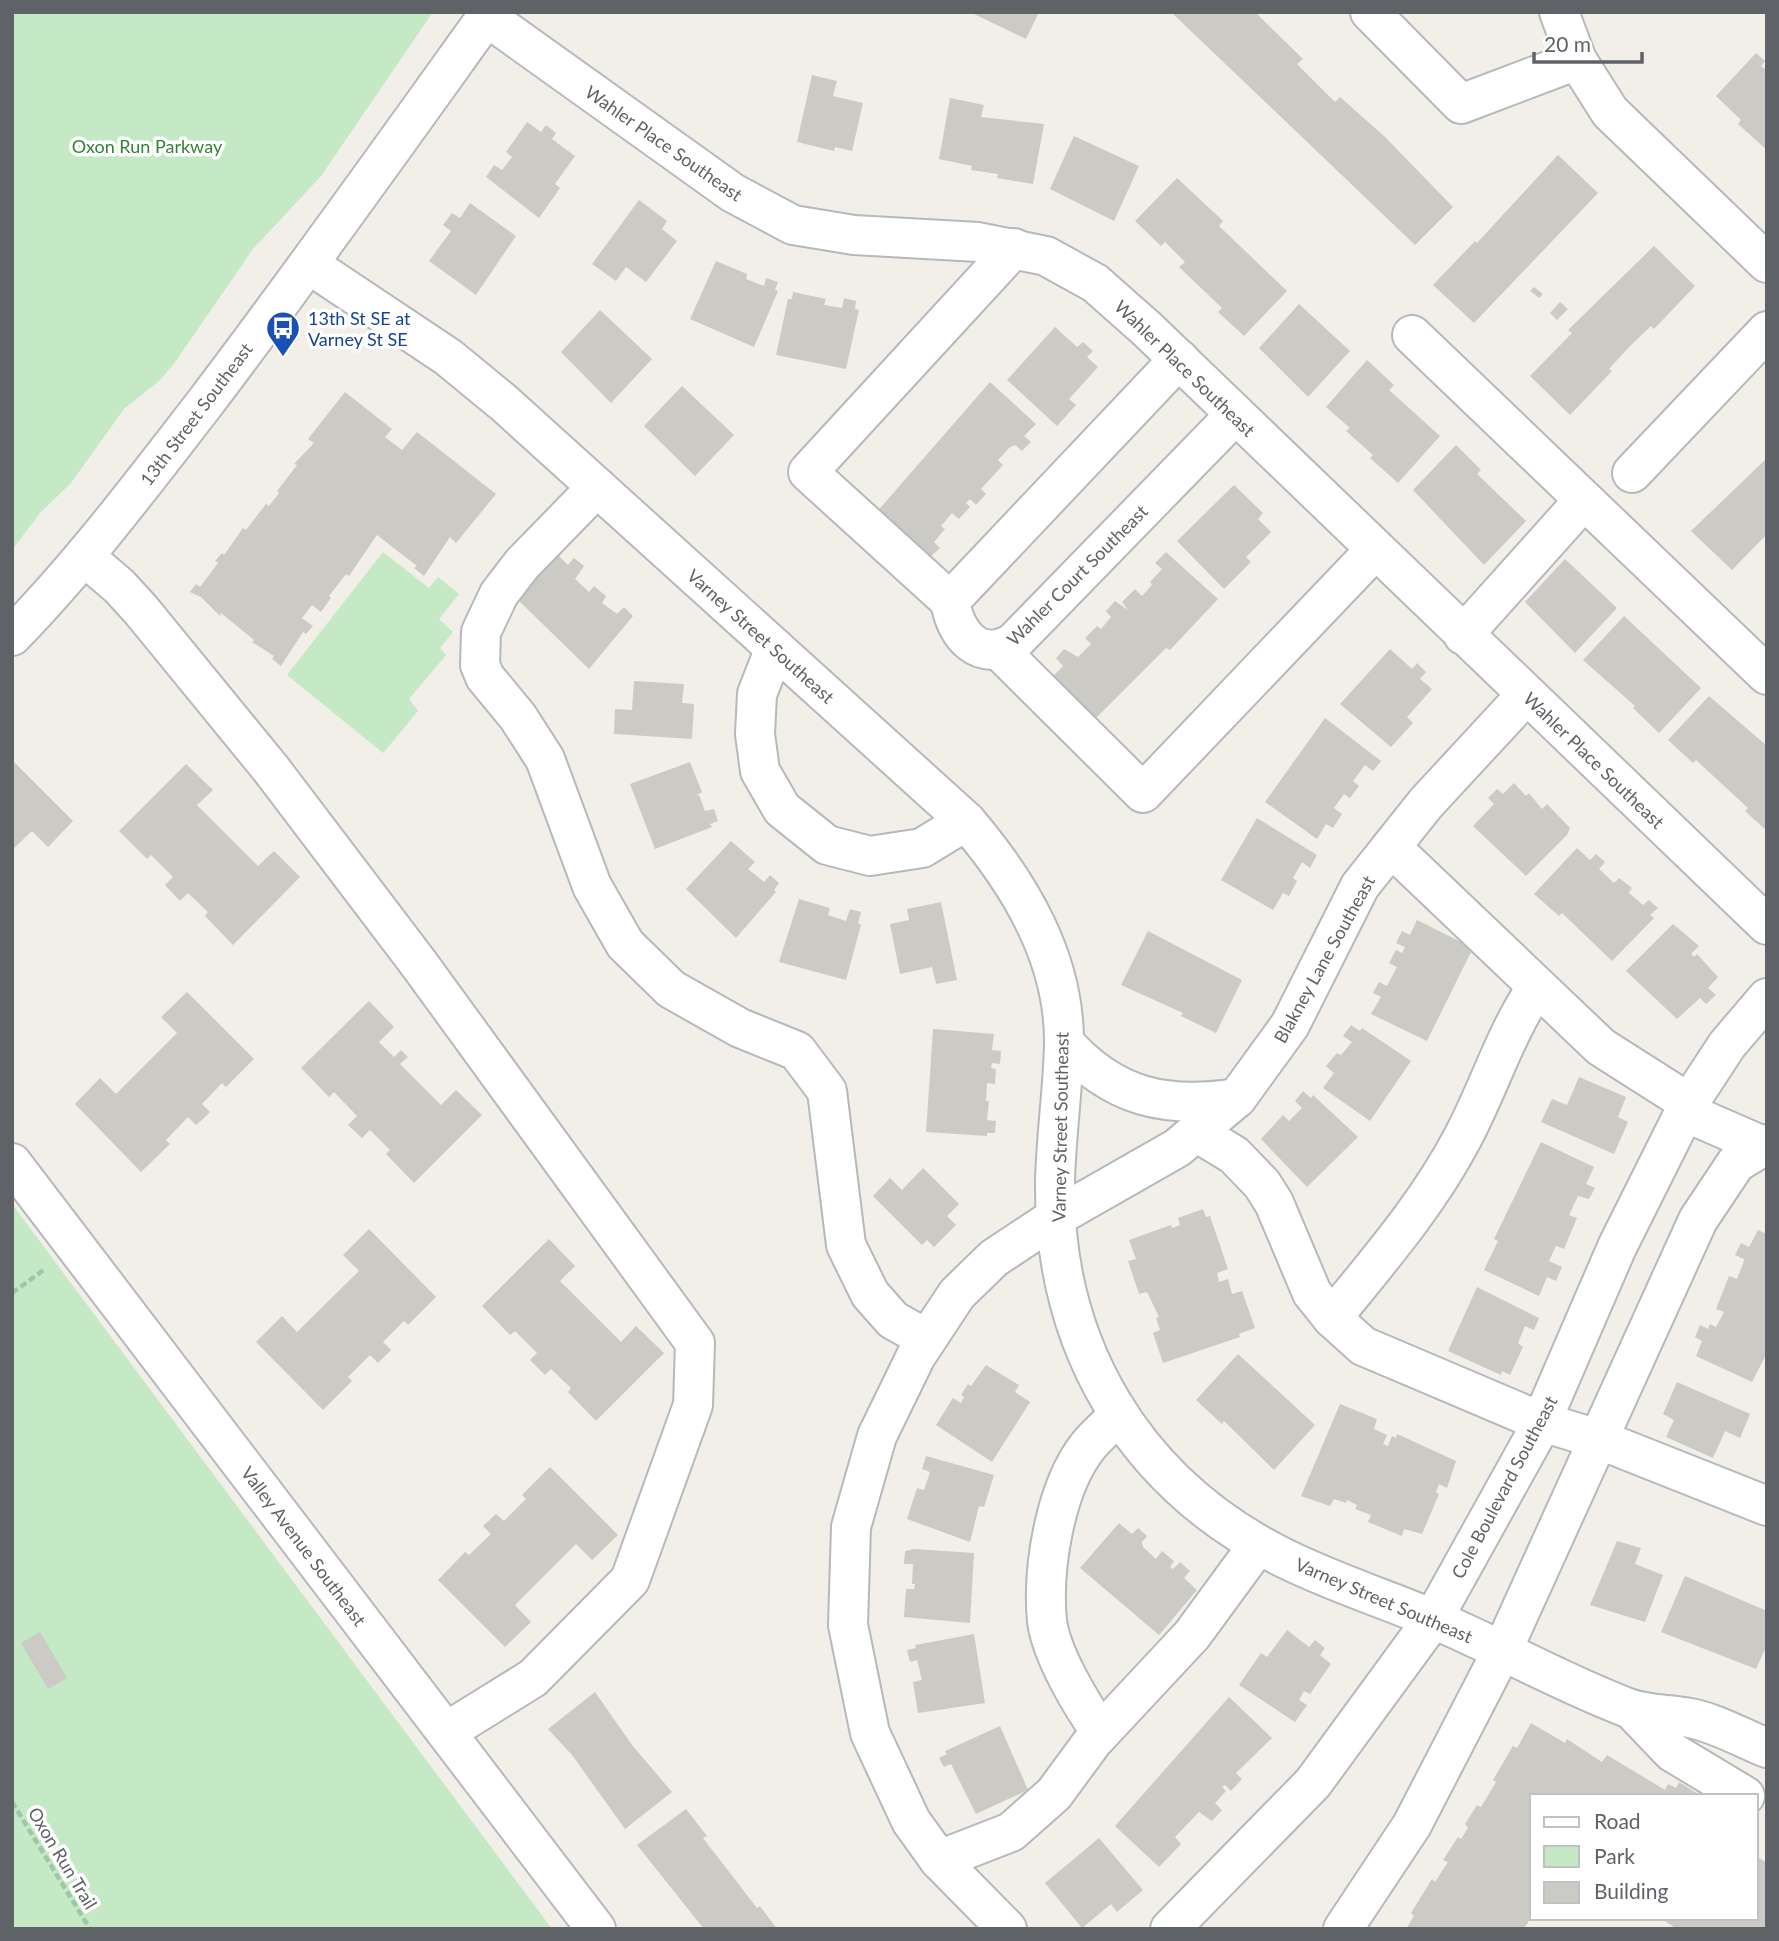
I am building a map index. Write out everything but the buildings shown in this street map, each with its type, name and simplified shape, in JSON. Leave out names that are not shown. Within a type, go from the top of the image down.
[{"type":"street","points":[[1370,12],[1461,104],[1577,60]]},
{"type":"street","points":[[1559,12],[1577,60],[1597,95],[1624,127],[1767,262]]},
{"type":"street","name":"Wahler Place Southeast","points":[[489,14],[733,193],[793,225],[854,235],[916,237],[1014,248],[1046,256],[1095,283],[1179,359],[1767,925]]},
{"type":"street","name":"13th Street Southeast","points":[[12,636],[85,557],[310,265],[489,14]]},
{"type":"street","points":[[1014,248],[808,472],[950,601],[1179,359]]},
{"type":"street","name":"Varney Street Southeast","points":[[310,265],[448,357],[597,486],[966,821],[994,853],[1024,900],[1042,937],[1059,996],[1064,1042],[1056,1155],[1056,1217],[1068,1299],[1093,1367],[1119,1415],[1142,1448],[1186,1495],[1258,1545],[1314,1572],[1503,1649],[1631,1709],[1694,1718],[1767,1748]]},
{"type":"street","points":[[1632,473],[1767,331]]},
{"type":"street","points":[[1412,335],[1767,675]]},
{"type":"street","name":"Wahler Court Southeast","points":[[950,601],[953,618],[965,637],[984,649],[1000,651],[1014,642],[1236,415]]},
{"type":"street","points":[[597,486],[522,564],[499,594],[481,632],[480,665],[485,677],[518,717],[545,759],[592,886],[625,944],[671,989],[740,1028],[797,1051],[827,1091],[846,1245],[870,1294],[893,1320],[927,1339]]},
{"type":"street","points":[[1464,635],[1584,500]]},
{"type":"street","points":[[1000,651],[1143,793],[1375,550]]},
{"type":"street","points":[[85,557],[119,586],[141,610],[271,769],[419,964],[695,1343],[693,1405],[629,1580],[533,1678],[446,1732]]},
{"type":"street","points":[[775,648],[757,694],[755,734],[760,771],[782,809],[827,845],[870,856],[922,848],[966,821]]},
{"type":"street","name":"Blakney Lane Southeast","points":[[1007,1929],[939,1860],[911,1821],[870,1733],[848,1625],[851,1527],[877,1436],[927,1339],[957,1294],[994,1258],[1056,1217],[1177,1147],[1237,1098],[1290,1025],[1360,886],[1426,803],[1526,695]]},
{"type":"street","points":[[1391,847],[1536,988],[1601,1047],[1687,1107],[1765,1145]]},
{"type":"street","points":[[1332,1318],[1434,1188],[1489,1085],[1518,1015],[1536,988]]},
{"type":"street","name":"Cole Boulevard Southeast","points":[[1170,1929],[1313,1783],[1433,1619],[1542,1422],[1617,1247],[1687,1107],[1727,1045],[1767,998]]},
{"type":"street","points":[[1064,1042],[1112,1084],[1170,1103],[1201,1104],[1237,1098]]},
{"type":"street","points":[[1196,1132],[1234,1155],[1262,1184],[1274,1203],[1312,1293],[1332,1318],[1363,1346],[1542,1422],[1598,1439],[1767,1506]]},
{"type":"street","points":[[1343,1929],[1412,1825],[1503,1649],[1698,1220],[1736,1163],[1765,1145]]},
{"type":"street","name":"Valley Avenue Southeast","points":[[12,1163],[596,1929]]},
{"type":"street","points":[[1101,1732],[1076,1698],[1047,1623],[1049,1544],[1069,1477],[1088,1446],[1119,1415]]},
{"type":"street","points":[[939,1860],[1011,1832],[1054,1794],[1101,1732],[1192,1635],[1258,1545]]},
{"type":"street","name":"Varney Street Southeast","points":[[1631,1709],[1672,1752],[1742,1794]]},
{"type":"path","points":[[12,1293],[49,1266]]},
{"type":"path","name":"Oxon Run Trail","points":[[12,1802],[90,1929]]},
{"type":"green space","name":"Oxon Run Parkway","points":[[12,12],[433,12],[321,176],[253,249],[173,365],[159,381],[124,409],[71,483],[40,513],[12,550]]},
{"type":"green space","points":[[383,552],[429,588],[438,577],[459,594],[439,619],[453,632],[440,648],[446,655],[409,699],[418,711],[383,753],[287,675]]},
{"type":"green space","points":[[12,1204],[552,1929],[12,1929]]},
{"type":"place","name":"13th St SE at Varney St SE","points":[[283,358]]}]
